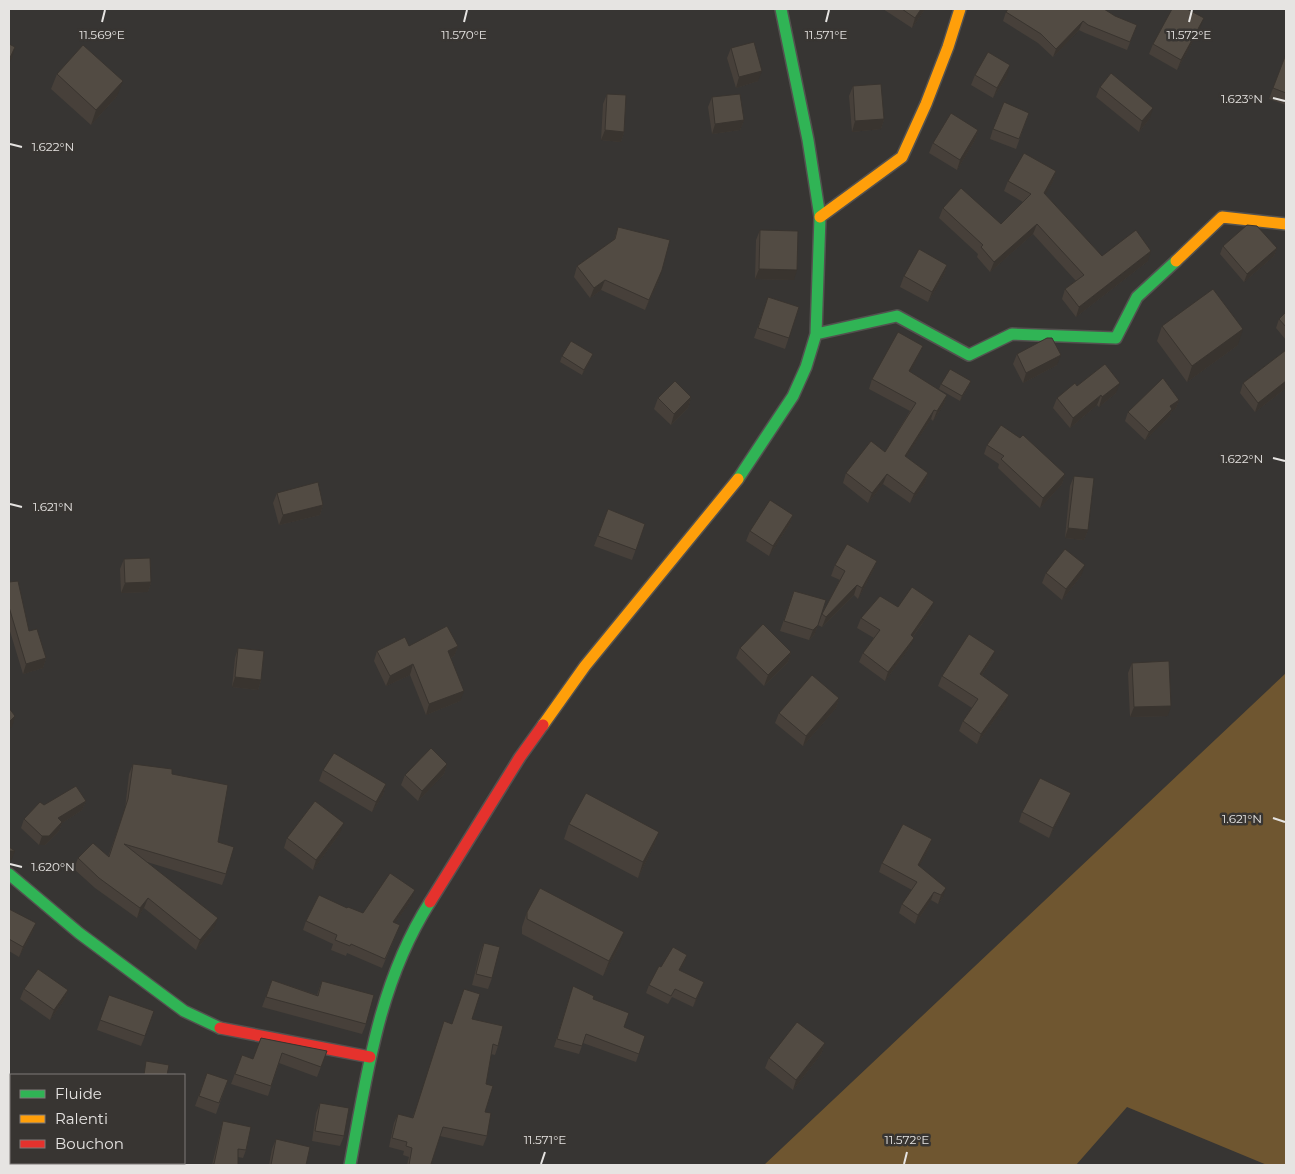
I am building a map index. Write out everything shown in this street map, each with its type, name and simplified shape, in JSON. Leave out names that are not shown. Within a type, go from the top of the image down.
[{"type":"main road","points":[[350,1165],[370,1057],[386,995],[414,927],[520,757],[584,666],[738,480],[793,396],[806,367],[816,334],[820,217],[808,140],[782,9]]},
{"type":"main road","points":[[820,217],[902,157],[926,104],[948,47],[960,9]]},
{"type":"main road","points":[[816,334],[897,316],[969,355],[1012,334],[1116,338],[1138,296],[1222,217],[1286,224]]},
{"type":"main road","points":[[9,874],[79,933],[184,1011],[216,1027],[370,1057]]},
{"type":"shaded area","points":[[1286,673],[1286,1165],[1267,1165],[1127,1107],[1076,1165],[764,1165]]},
{"type":"building","points":[[902,9],[921,9],[915,18]]},
{"type":"building","points":[[1008,9],[1104,9],[1137,25],[1130,42],[1088,25],[1083,21],[1056,49],[1041,34],[1006,12]]},
{"type":"building","points":[[1172,9],[1187,9],[1204,18],[1181,60],[1153,44]]},
{"type":"building","points":[[754,42],[762,71],[739,77],[731,48]]},
{"type":"building","points":[[9,44],[15,47],[9,60]]},
{"type":"building","points":[[83,45],[123,81],[96,110],[57,74]]},
{"type":"building","points":[[988,52],[1010,65],[997,88],[975,75]]},
{"type":"building","points":[[1286,54],[1286,93],[1273,88]]},
{"type":"building","points":[[1111,73],[1153,108],[1142,121],[1100,87]]},
{"type":"building","points":[[881,84],[884,119],[855,121],[853,86]]},
{"type":"building","points":[[607,94],[626,95],[624,132],[605,130]]},
{"type":"building","points":[[740,94],[744,120],[715,124],[712,97]]},
{"type":"building","points":[[1004,102],[1029,113],[1019,139],[993,129]]},
{"type":"building","points":[[951,113],[978,130],[960,160],[933,143]]},
{"type":"building","points":[[1024,153],[1056,171],[1044,193],[1102,256],[1136,230],[1151,251],[1079,307],[1065,289],[1084,275],[1037,224],[994,262],[981,247],[983,245],[943,208],[961,188],[1001,224],[1031,194],[1008,181]]},
{"type":"building","points":[[1247,225],[1257,226],[1277,248],[1247,274],[1223,246]]},
{"type":"building","points":[[618,227],[670,240],[662,270],[649,300],[605,280],[594,288],[577,266],[615,239]]},
{"type":"building","points":[[760,230],[798,231],[797,270],[759,269]]},
{"type":"building","points":[[919,249],[947,265],[932,292],[904,276]]},
{"type":"building","points":[[1213,289],[1243,329],[1192,366],[1162,326]]},
{"type":"building","points":[[768,297],[799,307],[789,338],[758,328]]},
{"type":"building","points":[[1286,312],[1286,327],[1279,319]]},
{"type":"building","points":[[898,332],[923,346],[909,371],[947,395],[937,411],[934,410],[905,456],[928,473],[914,494],[887,474],[872,493],[846,473],[871,441],[885,452],[916,403],[872,379]]},
{"type":"building","points":[[1047,338],[1052,338],[1061,355],[1026,373],[1017,354]]},
{"type":"building","points":[[571,341],[593,354],[584,370],[562,356]]},
{"type":"building","points":[[1286,350],[1286,381],[1258,403],[1243,383]]},
{"type":"building","points":[[1105,364],[1120,383],[1102,397],[1101,395],[1073,418],[1057,398],[1075,383],[1077,386]]},
{"type":"building","points":[[950,369],[971,381],[962,396],[941,384]]},
{"type":"building","points":[[1163,378],[1179,400],[1170,406],[1172,409],[1149,432],[1128,412]]},
{"type":"building","points":[[675,381],[691,397],[674,414],[658,398]]},
{"type":"building","points":[[1001,425],[1020,438],[1023,435],[1065,474],[1043,498],[1001,459],[1004,456],[987,445]]},
{"type":"building","points":[[1074,476],[1094,478],[1088,530],[1068,528]]},
{"type":"building","points":[[318,482],[323,505],[283,515],[277,493]]},
{"type":"building","points":[[770,500],[793,515],[773,546],[750,531]]},
{"type":"building","points":[[608,509],[645,524],[636,550],[598,536]]},
{"type":"building","points":[[847,544],[877,561],[862,588],[857,585],[826,617],[822,614],[845,571],[835,565]]},
{"type":"building","points":[[1065,549],[1085,565],[1066,589],[1046,573]]},
{"type":"building","points":[[150,558],[151,582],[125,583],[124,559]]},
{"type":"building","points":[[18,581],[29,631],[37,629],[46,658],[26,664],[9,607],[9,582]]},
{"type":"building","points":[[912,587],[934,602],[911,635],[914,638],[888,672],[863,653],[880,630],[861,618],[880,596],[898,607]]},
{"type":"building","points":[[794,591],[826,600],[818,625],[813,630],[784,621]]},
{"type":"building","points":[[763,624],[791,652],[768,675],[740,648]]},
{"type":"building","points":[[447,626],[458,646],[448,651],[464,691],[429,704],[413,664],[390,676],[377,651],[405,637],[409,646]]},
{"type":"building","points":[[969,634],[995,651],[980,674],[1009,695],[981,734],[963,721],[978,699],[942,676]]},
{"type":"building","points":[[238,648],[264,651],[261,680],[235,677]]},
{"type":"building","points":[[1169,661],[1171,706],[1134,707],[1132,663]]},
{"type":"building","points":[[812,675],[839,698],[806,736],[779,713]]},
{"type":"building","points":[[9,708],[15,716],[9,722]]},
{"type":"building","points":[[431,748],[447,764],[422,791],[405,775]]},
{"type":"building","points":[[334,753],[386,784],[376,802],[323,770]]},
{"type":"building","points":[[133,764],[172,769],[172,774],[228,785],[218,842],[234,847],[226,874],[124,844],[218,918],[200,940],[148,898],[140,908],[99,878],[78,858],[93,843],[109,857],[128,799]]},
{"type":"building","points":[[1040,778],[1071,793],[1053,828],[1022,812]]},
{"type":"building","points":[[76,786],[86,801],[58,818],[62,822],[49,836],[42,836],[24,819],[40,802],[44,805]]},
{"type":"building","points":[[586,793],[659,832],[643,862],[569,824]]},
{"type":"building","points":[[315,801],[344,823],[316,860],[287,838]]},
{"type":"building","points":[[903,824],[932,839],[918,865],[946,888],[941,895],[934,892],[918,915],[902,904],[917,882],[882,863]]},
{"type":"building","points":[[390,873],[415,890],[393,922],[400,925],[385,959],[351,944],[350,946],[335,940],[337,935],[306,921],[319,895],[363,913]]},
{"type":"building","points":[[540,888],[624,932],[609,961],[527,919],[527,912]]},
{"type":"building","points":[[9,909],[36,923],[23,947],[9,939]]},
{"type":"building","points":[[484,943],[500,947],[492,978],[476,974]]},
{"type":"building","points":[[673,947],[687,955],[679,970],[704,982],[696,999],[675,989],[671,996],[649,985],[659,966],[661,967]]},
{"type":"building","points":[[38,969],[68,990],[54,1010],[24,989]]},
{"type":"building","points":[[272,980],[318,996],[322,981],[374,995],[366,1024],[266,997]]},
{"type":"building","points":[[573,986],[594,996],[593,999],[629,1013],[624,1027],[645,1036],[639,1054],[586,1034],[582,1046],[557,1039]]},
{"type":"building","points":[[464,989],[480,994],[472,1019],[503,1026],[498,1046],[493,1044],[486,1084],[493,1086],[485,1112],[491,1113],[487,1136],[443,1127],[431,1164],[438,1165],[409,1165],[412,1148],[406,1146],[407,1142],[392,1138],[398,1114],[413,1118],[444,1021],[452,1024]]},
{"type":"building","points":[[109,995],[154,1011],[145,1036],[100,1020]]},
{"type":"building","points":[[797,1022],[825,1043],[796,1080],[769,1058]]},
{"type":"building","points":[[261,1038],[327,1051],[321,1067],[282,1053],[271,1086],[235,1074],[242,1055],[253,1059]]},
{"type":"building","points":[[146,1061],[169,1065],[167,1074],[144,1074]]},
{"type":"building","points":[[207,1073],[228,1080],[219,1103],[199,1096]]},
{"type":"building","points":[[320,1103],[349,1108],[344,1136],[315,1131]]},
{"type":"building","points":[[223,1121],[251,1127],[246,1150],[238,1149],[238,1165],[213,1165]]},
{"type":"building","points":[[276,1139],[310,1147],[306,1165],[271,1165]]},
{"type":"building","points":[[20,1164],[75,1164],[75,1165]]},
{"type":"traffic: fast","points":[[738,479],[793,396],[806,367],[816,334],[820,217],[808,140],[781,9]]},
{"type":"traffic: fast","points":[[816,334],[897,316],[969,355],[1012,334],[1116,338],[1137,297],[1176,261]]},
{"type":"traffic: fast","points":[[9,874],[79,933],[184,1011],[220,1028]]},
{"type":"traffic: fast","points":[[350,1165],[369,1062],[387,996],[398,964],[430,902]]},
{"type":"traffic: slow","points":[[820,217],[902,157],[926,104],[948,47],[960,9]]},
{"type":"traffic: slow","points":[[1176,261],[1222,217],[1286,224]]},
{"type":"traffic: slow","points":[[543,725],[585,666],[738,479]]},
{"type":"traffic: jam","points":[[430,902],[520,757],[543,725]]},
{"type":"traffic: jam","points":[[220,1028],[370,1057]]}]
